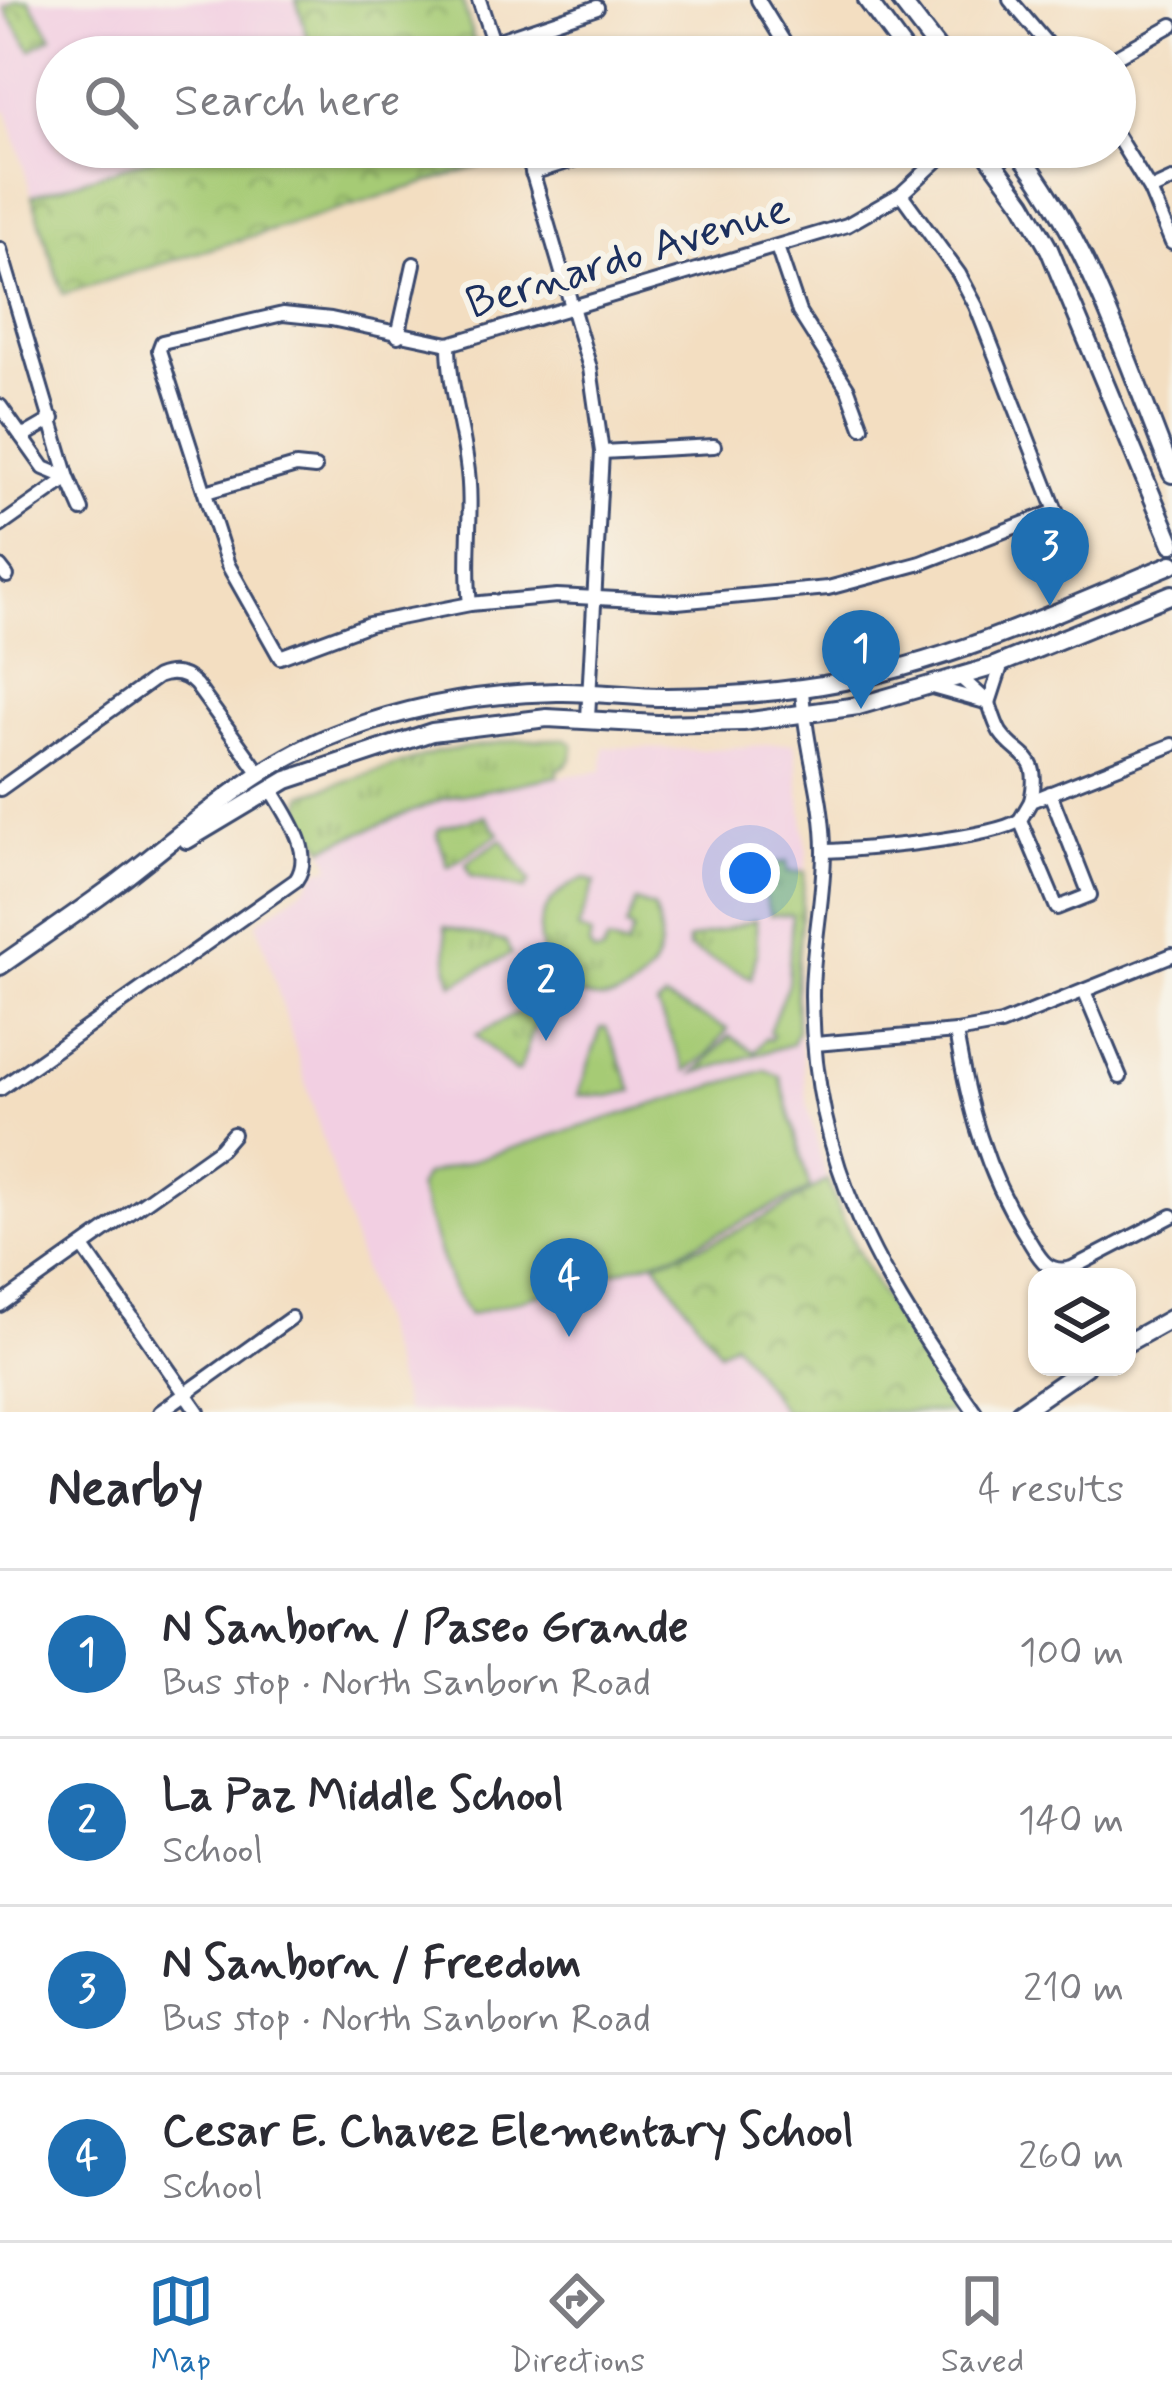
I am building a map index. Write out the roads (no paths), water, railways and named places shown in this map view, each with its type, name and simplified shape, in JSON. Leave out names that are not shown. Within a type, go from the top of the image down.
[{"type":"main road","points":[[867,0],[894,36]]},
{"type":"main road","points":[[900,0],[928,36]]},
{"type":"main road","points":[[997,168],[1048,249],[1172,544]]},
{"type":"main road","points":[[1031,168],[1080,251],[1172,473]]},
{"type":"main road","points":[[0,966],[259,772],[322,740],[411,710],[501,694],[589,692],[665,697],[802,688],[897,668],[966,647],[1172,564]]},
{"type":"main road","points":[[119,881],[272,788],[432,732],[503,720],[587,718],[698,724],[858,706],[961,678],[1172,594]]},
{"type":"main road","points":[[1136,1338],[1172,1318]]},
{"type":"main road","points":[[1020,1412],[1072,1376]]},
{"type":"street","points":[[479,0],[491,36]]},
{"type":"street","points":[[758,0],[781,36]]},
{"type":"street","points":[[1010,0],[1040,36]]},
{"type":"street","points":[[511,36],[597,7]]},
{"type":"street","points":[[1136,45],[1172,25]]},
{"type":"street","points":[[1136,167],[1172,243]]},
{"type":"street","points":[[531,168],[590,368],[602,452],[587,718]]},
{"type":"street","points":[[532,173],[548,168]]},
{"type":"street","name":"Bernardo Avenue","points":[[206,492],[159,345],[230,323],[283,314],[331,319],[449,344],[847,225],[901,194],[929,168]]},
{"type":"street","points":[[1150,190],[1172,180]]},
{"type":"street","points":[[315,468],[296,466],[206,492],[228,565],[280,657],[369,624],[470,604],[556,596],[677,602],[828,588],[921,563],[1056,511],[976,306],[959,274],[901,194]]},
{"type":"street","points":[[777,247],[799,311],[848,389],[862,427]]},
{"type":"street","points":[[0,249],[68,478],[82,510]]},
{"type":"street","points":[[398,336],[414,263]]},
{"type":"street","points":[[449,344],[454,404],[468,466],[470,604]]},
{"type":"street","points":[[0,406],[44,468],[68,478]]},
{"type":"street","points":[[22,437],[53,419]]},
{"type":"street","points":[[602,452],[715,446]]},
{"type":"street","points":[[0,526],[68,478]]},
{"type":"street","points":[[988,703],[1003,663]]},
{"type":"street","points":[[0,789],[170,673],[196,685],[259,772]]},
{"type":"street","points":[[824,850],[877,848],[992,832],[1020,820],[1034,781],[1029,761],[1001,734],[988,703],[961,678]]},
{"type":"street","points":[[932,687],[988,703]]},
{"type":"street","points":[[802,688],[824,850],[812,977],[815,1044],[828,1131],[867,1242],[903,1309],[975,1412]]},
{"type":"street","points":[[1030,801],[1172,745]]},
{"type":"street","points":[[0,1089],[296,880],[304,866],[302,851],[272,788]]},
{"type":"street","points":[[1020,820],[1057,908],[1090,895],[1050,794]]},
{"type":"street","points":[[815,1044],[956,1032],[1022,1017],[1172,956]]},
{"type":"street","points":[[1084,991],[1120,1077]]},
{"type":"street","points":[[956,1032],[986,1160],[1046,1266],[1059,1271],[1072,1268],[1172,1216]]},
{"type":"street","points":[[0,1305],[220,1149],[233,1134]]},
{"type":"street","points":[[82,1247],[198,1412]]},
{"type":"street","points":[[160,1412],[291,1318]]},
{"type":"place","name":"N Sanborn / Freedom","points":[[1050,606]]},
{"type":"place","name":"N Sanborn / Paseo Grande","points":[[861,709]]},
{"type":"place","name":"La Paz Middle School","points":[[546,1041]]},
{"type":"place","name":"Cesar E. Chavez Elementary School","points":[[569,1337]]}]
